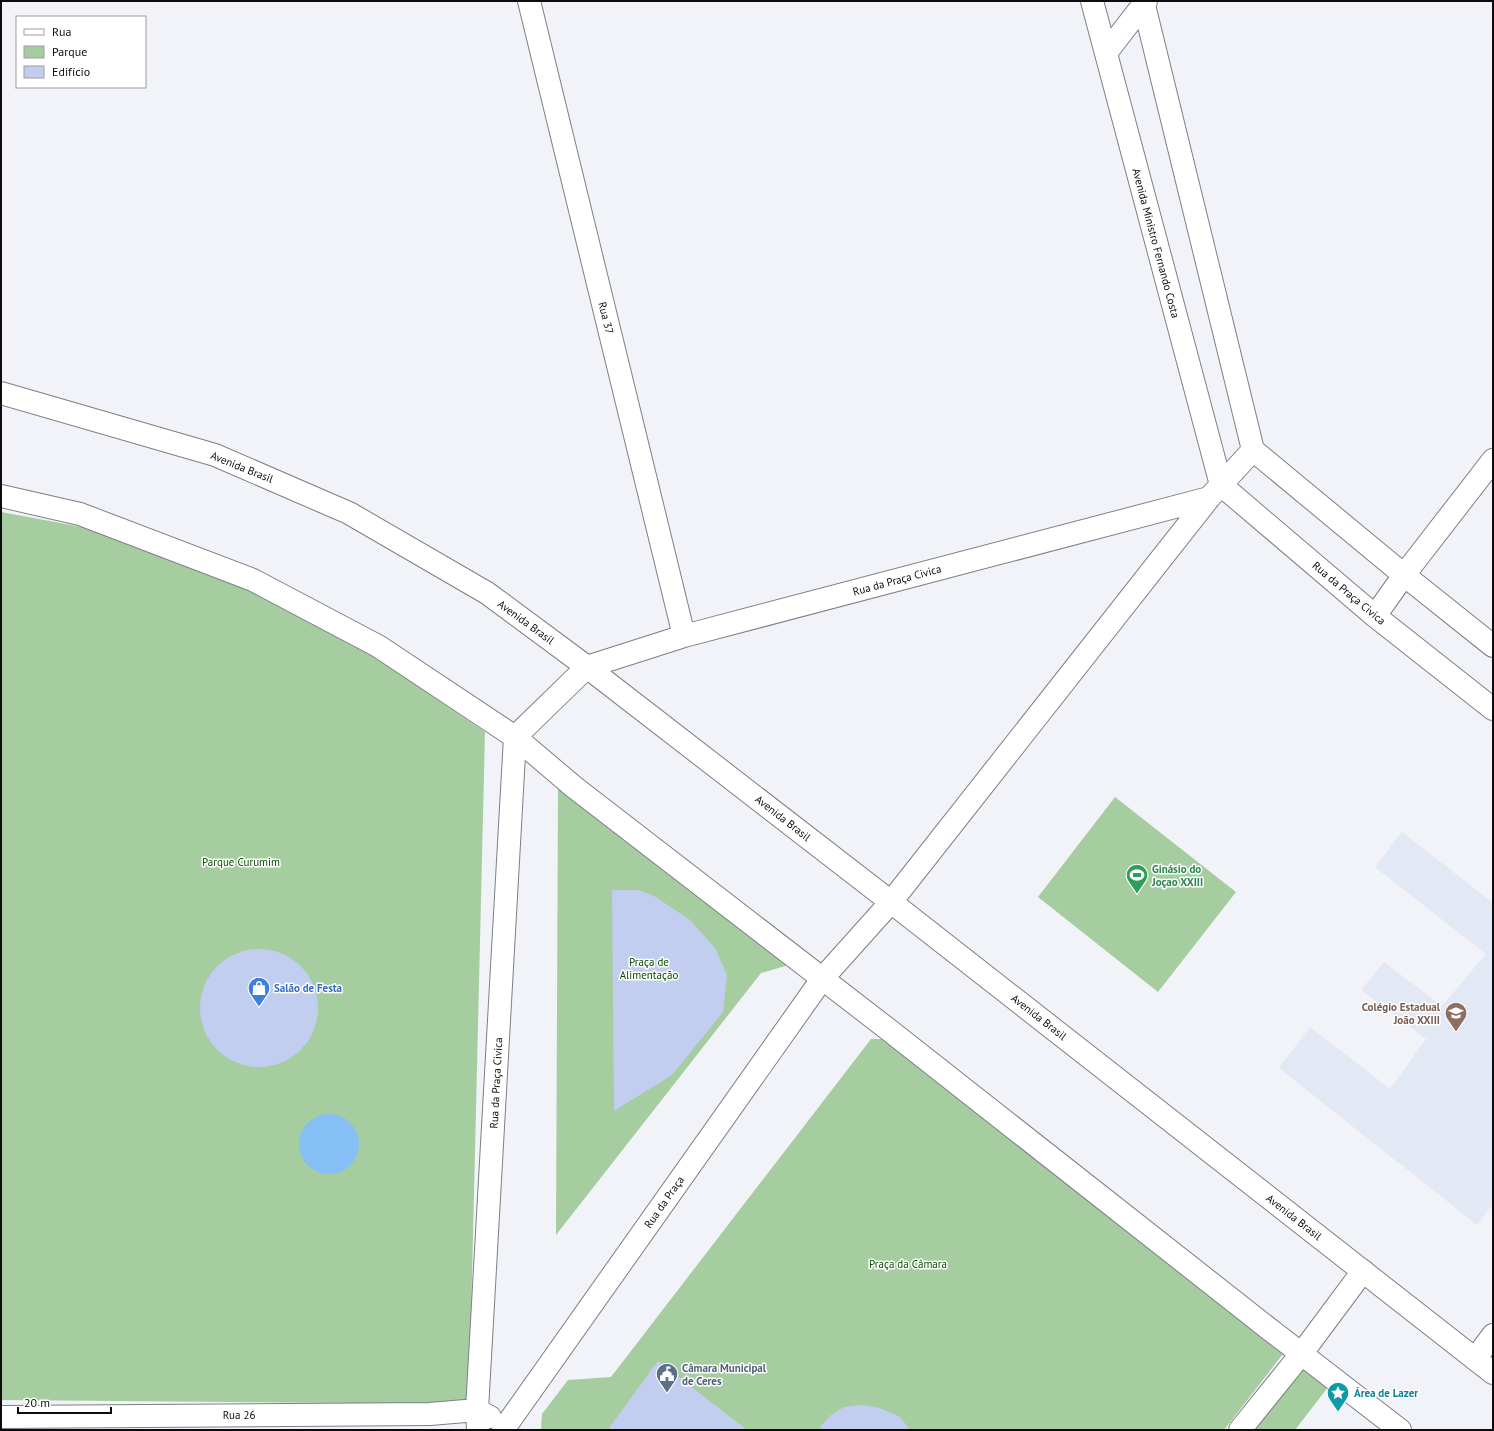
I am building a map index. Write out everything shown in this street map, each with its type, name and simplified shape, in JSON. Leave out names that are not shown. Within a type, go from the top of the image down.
[{"type":"street","name":"Rua 37","points":[[529,1],[684,636]]},
{"type":"street","name":"Avenida Ministro Fernando Costa","points":[[1092,1],[1215,491]]},
{"type":"street","points":[[1106,54],[1144,2]]},
{"type":"street","points":[[1144,2],[1253,450],[1404,576],[1493,646]]},
{"type":"street","name":"Avenida Brasil","points":[[1,393],[215,455],[349,512],[487,593],[587,667],[891,902],[1493,1373]]},
{"type":"street","points":[[891,902],[1215,491],[1253,450]]},
{"type":"street","points":[[1375,616],[1493,460]]},
{"type":"street","name":"Rua da Praça Civica","points":[[587,667],[684,636],[1215,491],[1493,709]]},
{"type":"street","points":[[1,496],[80,514],[253,580],[378,646],[515,737],[574,788],[822,979],[1400,1430]]},
{"type":"street","points":[[515,737],[587,667]]},
{"type":"street","name":"Rua da Praça Civica","points":[[477,1420],[515,737]]},
{"type":"street","name":"Rua da Praça","points":[[477,1420],[505,1428],[822,979],[891,902]]},
{"type":"street","points":[[1240,1430],[1302,1353],[1363,1271]]},
{"type":"street","points":[[1475,1359],[1493,1335]]},
{"type":"street","name":"Rua 26","points":[[1,1416],[430,1414],[477,1420]]},
{"type":"shaded area","name":"Colégio Estadual João XXIII","points":[[1402,832],[1493,903],[1493,1204],[1477,1225],[1279,1068],[1310,1027],[1390,1089],[1426,1039],[1361,990],[1384,962],[1442,1006],[1486,954],[1375,867]]},
{"type":"green space","name":"Parque Curumim","points":[[1,512],[82,527],[249,588],[370,654],[485,732],[469,1404],[1,1400]]},
{"type":"green space","name":"Praça de Alimentação","points":[[558,785],[789,965],[761,973],[556,1235]]},
{"type":"green space","name":"Ginásio do Joçao XXIII","points":[[1115,797],[1236,892],[1158,992],[1038,897]]},
{"type":"green space","name":"Praça da Câmara","points":[[871,1039],[891,1039],[1283,1354],[1224,1430],[541,1430],[542,1414],[568,1380],[611,1377]]},
{"type":"green space","points":[[1303,1362],[1332,1382],[1295,1430],[1248,1430]]},
{"type":"water","points":[[329,1114],[341,1116],[354,1127],[357,1132],[359,1144],[357,1156],[346,1169],[341,1172],[329,1174],[317,1172],[304,1161],[301,1156],[299,1144],[301,1132],[312,1119],[317,1116]]},
{"type":"building","points":[[612,890],[639,890],[654,896],[690,920],[715,948],[727,975],[723,1012],[672,1075],[614,1111]]},
{"type":"building","name":"Salão de Festa","points":[[259,949],[270,950],[282,954],[301,966],[313,985],[317,997],[317,1019],[313,1031],[301,1050],[282,1062],[270,1066],[259,1067],[248,1066],[236,1062],[217,1050],[205,1031],[201,1019],[200,1008],[201,997],[205,985],[217,966],[236,954],[248,950]]},
{"type":"building","name":"Câmara Municipal de Ceres","points":[[658,1361],[747,1430],[611,1430],[609,1428]]},
{"type":"building","points":[[863,1405],[880,1408],[900,1417],[910,1430],[822,1430],[820,1427],[831,1415],[844,1407]]},
{"type":"place","name":"Ginásio do Joçao XXIII","points":[[1137,894]]},
{"type":"place","name":"Salão de Festa","points":[[259,1008]]},
{"type":"place","name":"Colégio Estadual João XXIII","points":[[1456,1032]]},
{"type":"place","name":"Câmara Municipal de Ceres","points":[[667,1394]]},
{"type":"place","name":"Área de Lazer","points":[[1338,1412]]}]
